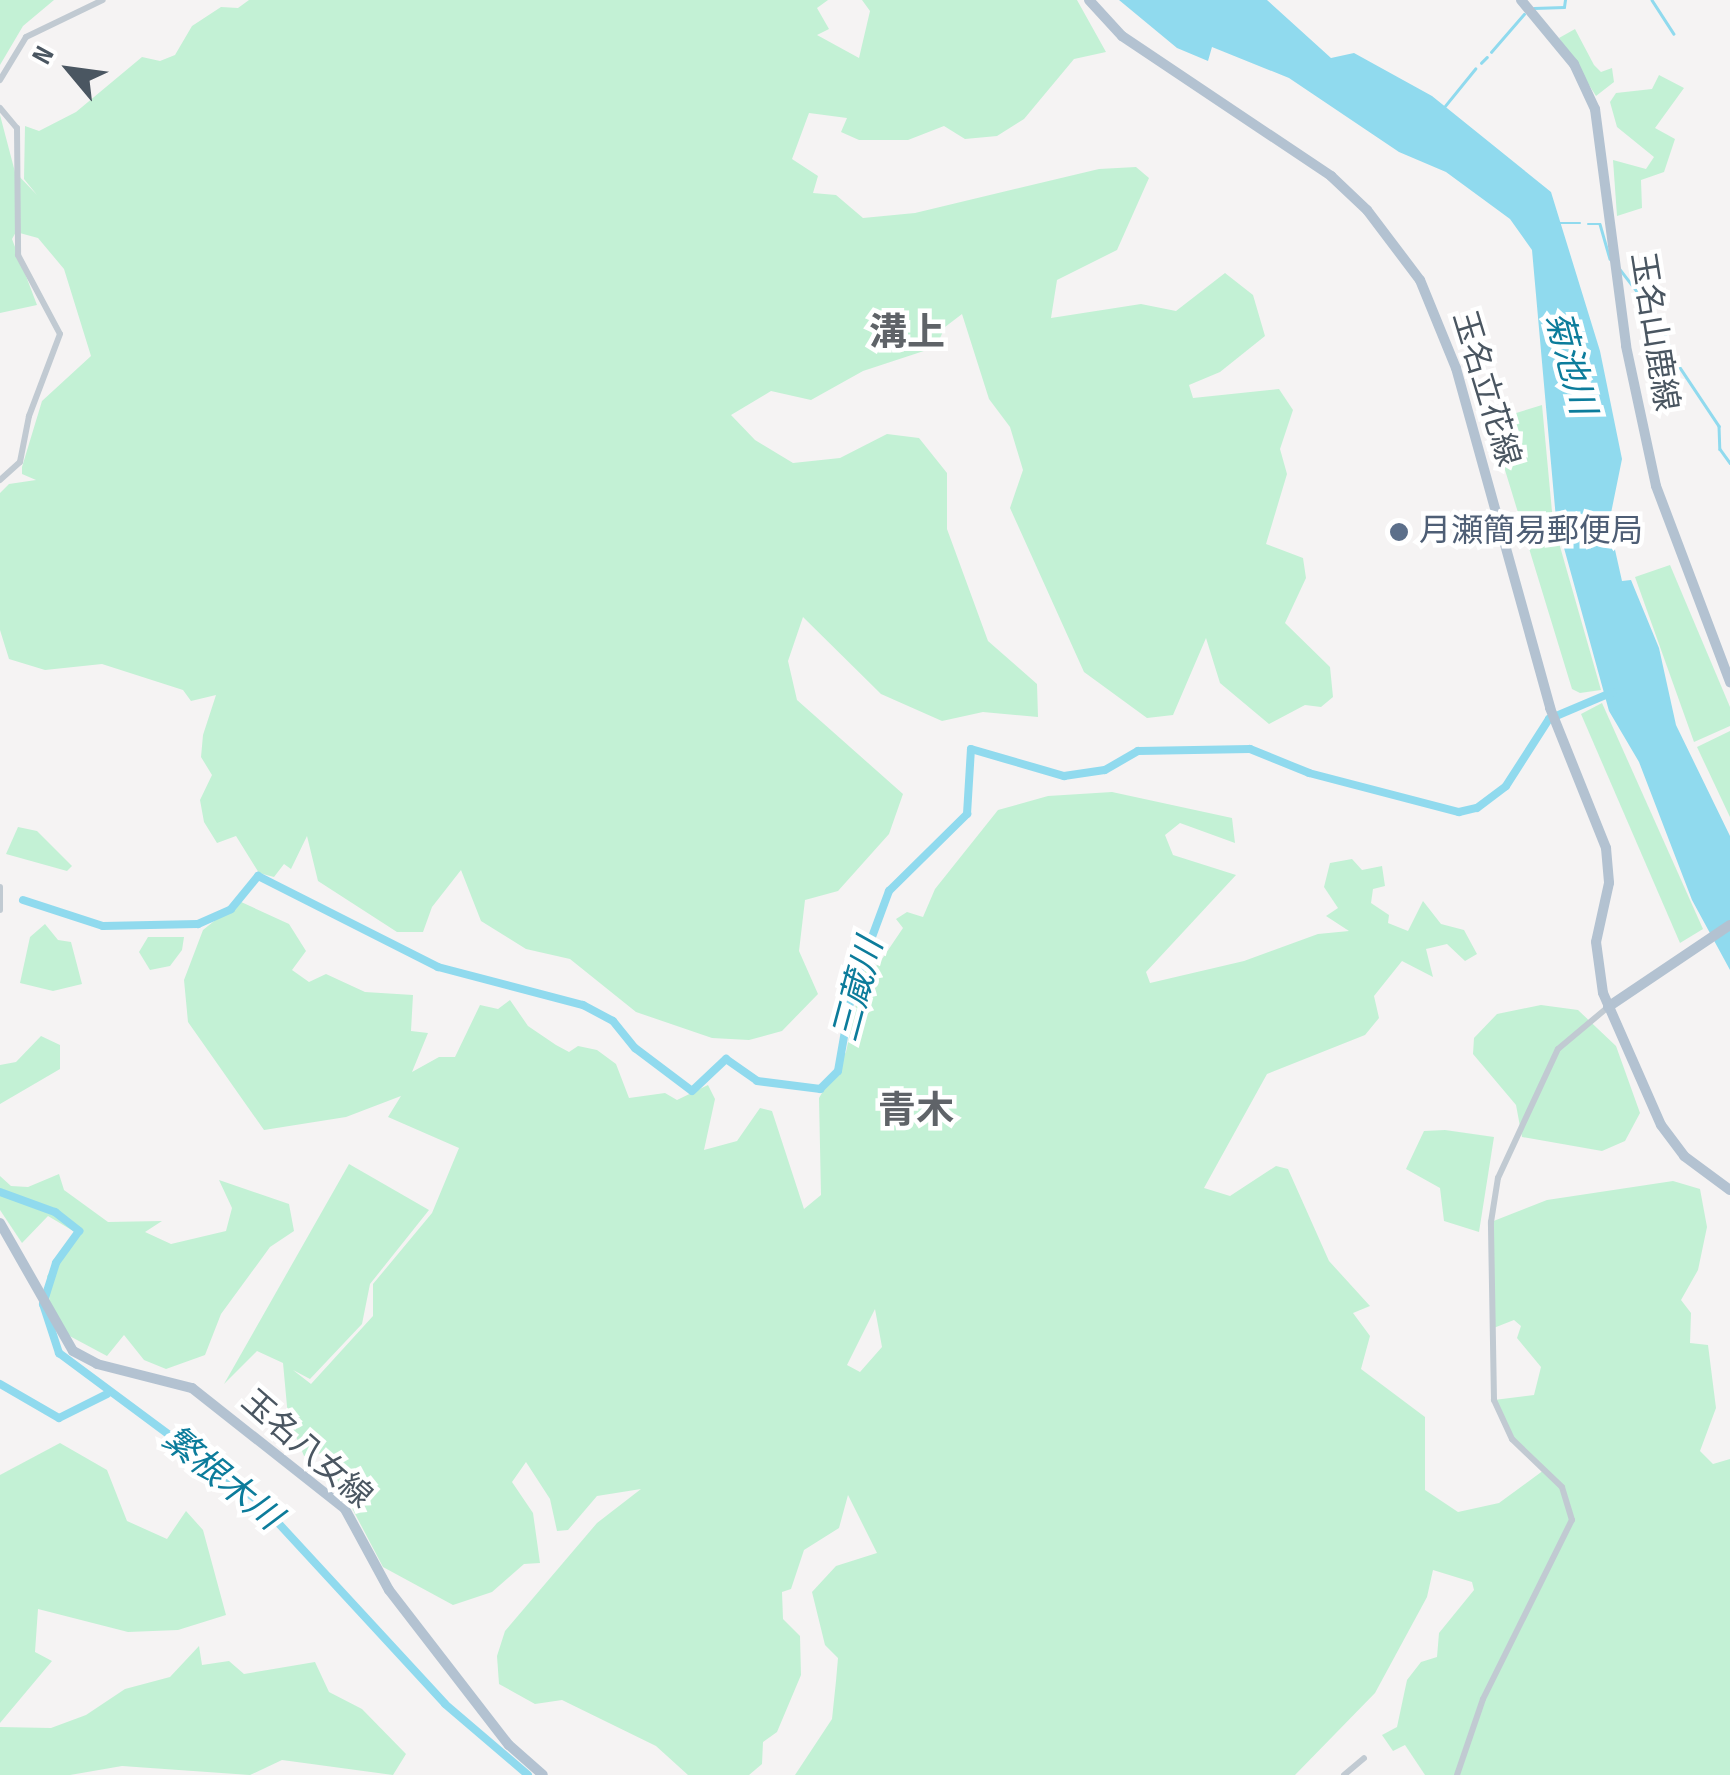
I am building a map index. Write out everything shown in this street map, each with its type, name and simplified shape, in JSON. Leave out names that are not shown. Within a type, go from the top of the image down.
[{"type":"main road","name":"玉名立花線","points":[[1089,0],[1122,36],[1331,176],[1402,251],[1436,312],[1456,368],[1552,714],[1606,848],[1609,883],[1596,960],[1608,1008],[1669,1136],[1730,1190]]},
{"type":"main road","name":"玉名山鹿線","points":[[1522,0],[1574,64],[1595,110],[1617,266],[1656,486],[1730,682]]},
{"type":"main road","points":[[1608,1008],[1730,925]]},
{"type":"main road","name":"玉名八女線","points":[[0,1223],[65,1341],[84,1359],[192,1388],[345,1510],[389,1590],[510,1745],[543,1775]]},
{"type":"street","points":[[0,80],[26,37],[103,0]]},
{"type":"street","points":[[0,108],[17,128],[18,255],[60,334],[28,416],[20,462],[0,480]]},
{"type":"street","points":[[0,887],[0,910]]},
{"type":"street","points":[[1457,1775],[1483,1699],[1572,1520],[1562,1487],[1512,1439],[1494,1400],[1491,1222],[1498,1178],[1558,1049],[1608,1008]]},
{"type":"street","points":[[1344,1775],[1364,1758]]},
{"type":"green space","points":[[0,0],[54,0],[23,26],[0,65]]},
{"type":"green space","points":[[249,0],[828,0],[817,8],[829,29],[817,35],[859,58],[870,11],[862,0],[1077,0],[1106,52],[1074,59],[1024,119],[997,136],[965,139],[944,126],[908,140],[859,140],[841,132],[847,118],[809,113],[792,159],[818,176],[813,193],[836,195],[863,218],[915,213],[1099,169],[1136,167],[1149,178],[1117,250],[1057,280],[1051,318],[1141,304],[1176,311],[1225,273],[1253,295],[1265,336],[1220,372],[1189,385],[1193,398],[1279,389],[1293,410],[1280,449],[1287,474],[1266,544],[1303,558],[1306,578],[1285,623],[1330,667],[1333,697],[1321,707],[1305,705],[1269,724],[1220,683],[1206,638],[1173,715],[1147,718],[1084,672],[1010,508],[1023,470],[1010,427],[989,399],[962,314],[945,327],[936,347],[863,371],[811,400],[771,391],[731,415],[755,440],[793,463],[840,458],[887,434],[919,438],[947,473],[947,529],[988,641],[1037,684],[1038,717],[983,712],[942,721],[881,694],[803,617],[788,661],[797,700],[903,794],[889,834],[838,891],[805,900],[799,951],[818,994],[782,1031],[749,1040],[712,1038],[636,1012],[570,959],[526,949],[481,921],[461,870],[432,907],[423,932],[397,932],[318,881],[307,836],[291,869],[284,864],[274,877],[259,873],[236,836],[217,843],[204,822],[200,800],[212,775],[201,757],[203,735],[216,695],[191,701],[183,690],[102,664],[45,670],[9,659],[0,630],[0,493],[9,484],[36,480],[22,474],[22,467],[42,401],[91,356],[64,269],[38,238],[16,232],[12,239],[37,305],[0,313],[0,115],[15,172],[37,195],[24,179],[25,126],[39,131],[76,112],[142,57],[160,61],[175,55],[192,26],[221,7],[238,8]]},
{"type":"green space","points":[[1575,29],[1594,65],[1601,72],[1612,68],[1614,82],[1596,96],[1559,38]]},
{"type":"green space","points":[[1659,75],[1684,88],[1655,128],[1675,139],[1664,172],[1641,180],[1642,208],[1617,216],[1613,160],[1646,169],[1654,157],[1617,127],[1610,102],[1616,93],[1652,89]]},
{"type":"green space","points":[[1542,405],[1553,522],[1601,690],[1580,693],[1572,689],[1490,421]]},
{"type":"green space","points":[[1670,565],[1730,707],[1730,726],[1694,742],[1635,577]]},
{"type":"green space","points":[[1602,703],[1703,929],[1680,943],[1581,714]]},
{"type":"green space","points":[[1730,731],[1730,817],[1697,747]]},
{"type":"green space","points":[[1112,792],[1232,818],[1235,843],[1180,823],[1165,835],[1173,855],[1236,875],[1146,972],[1150,983],[1244,961],[1318,934],[1349,931],[1326,916],[1338,908],[1324,887],[1330,863],[1352,859],[1362,870],[1382,866],[1385,886],[1373,889],[1371,903],[1389,915],[1388,923],[1408,931],[1423,901],[1441,924],[1464,930],[1477,954],[1465,961],[1447,944],[1426,949],[1433,977],[1402,961],[1374,996],[1379,1018],[1365,1035],[1267,1074],[1204,1188],[1230,1196],[1276,1166],[1288,1169],[1329,1261],[1370,1306],[1353,1313],[1370,1336],[1361,1369],[1425,1417],[1425,1490],[1458,1512],[1499,1503],[1544,1470],[1517,1445],[1494,1400],[1534,1395],[1541,1367],[1517,1338],[1521,1326],[1514,1320],[1491,1329],[1491,1222],[1547,1200],[1673,1181],[1700,1189],[1707,1227],[1698,1270],[1681,1300],[1691,1313],[1690,1343],[1708,1345],[1716,1408],[1700,1451],[1713,1464],[1730,1459],[1730,1775],[1425,1775],[1405,1745],[1393,1751],[1382,1735],[1397,1727],[1407,1680],[1421,1662],[1437,1657],[1439,1633],[1474,1590],[1472,1582],[1433,1570],[1427,1597],[1375,1693],[1295,1775],[795,1775],[832,1719],[836,1681],[838,1658],[825,1645],[812,1592],[836,1566],[877,1553],[848,1495],[839,1528],[804,1550],[791,1589],[782,1592],[783,1619],[800,1636],[801,1675],[777,1732],[763,1742],[762,1764],[749,1775],[688,1775],[656,1746],[562,1700],[535,1704],[499,1684],[497,1656],[505,1631],[597,1523],[641,1489],[597,1496],[568,1530],[557,1531],[550,1499],[526,1462],[512,1482],[533,1513],[540,1563],[524,1564],[492,1592],[453,1605],[383,1567],[323,1453],[304,1456],[288,1417],[283,1363],[257,1351],[224,1384],[349,1164],[429,1210],[370,1284],[362,1324],[310,1379],[293,1370],[311,1384],[373,1316],[373,1284],[432,1213],[459,1148],[388,1117],[401,1096],[346,1117],[264,1130],[188,1022],[184,980],[203,930],[239,901],[289,924],[306,951],[292,970],[309,982],[326,974],[365,992],[413,995],[411,1031],[428,1033],[412,1072],[439,1057],[455,1057],[480,1005],[498,1009],[510,1000],[528,1026],[556,1045],[569,1052],[578,1046],[597,1050],[616,1064],[629,1098],[665,1093],[677,1100],[708,1085],[715,1099],[704,1150],[737,1141],[760,1108],[772,1111],[804,1209],[821,1195],[819,1098],[846,1052],[863,971],[878,965],[903,928],[896,919],[907,912],[923,917],[935,889],[998,810],[1048,796]],"holes":[[[875,1309],[882,1347],[860,1372],[847,1365]]]},
{"type":"green space","points":[[18,827],[37,831],[72,866],[67,871],[6,854]]},
{"type":"green space","points":[[45,924],[58,940],[71,942],[82,984],[53,991],[20,983],[30,937]]},
{"type":"green space","points":[[148,937],[184,937],[182,950],[170,966],[150,970],[139,952]]},
{"type":"green space","points":[[1541,1005],[1578,1010],[1616,1046],[1640,1113],[1625,1141],[1602,1151],[1522,1137],[1516,1105],[1473,1054],[1474,1038],[1497,1014]]},
{"type":"green space","points":[[41,1036],[60,1045],[60,1069],[0,1104],[0,1065],[16,1062]]},
{"type":"green space","points":[[1424,1131],[1494,1137],[1479,1232],[1444,1221],[1440,1188],[1406,1169]]},
{"type":"green space","points":[[59,1174],[64,1190],[108,1222],[162,1221],[145,1232],[171,1244],[226,1231],[232,1208],[219,1180],[289,1204],[294,1231],[270,1247],[221,1314],[205,1355],[166,1369],[144,1360],[124,1335],[107,1356],[64,1333],[51,1317],[47,1276],[80,1235],[48,1216],[22,1243],[0,1210],[0,1176],[11,1186],[28,1187]]},
{"type":"green space","points":[[60,1443],[107,1470],[127,1521],[167,1539],[186,1511],[203,1530],[226,1615],[178,1630],[128,1632],[38,1609],[35,1652],[52,1661],[0,1723],[0,1475]]},
{"type":"green space","points":[[199,1646],[202,1665],[229,1661],[244,1674],[315,1662],[329,1692],[362,1709],[406,1754],[393,1775],[282,1760],[250,1775],[122,1766],[70,1775],[0,1775],[0,1727],[51,1728],[86,1715],[125,1689],[170,1677]]},
{"type":"water","name":"菊池川","points":[[1119,0],[1267,0],[1331,58],[1354,53],[1432,96],[1551,192],[1600,351],[1622,459],[1609,523],[1622,581],[1631,580],[1659,648],[1676,725],[1730,836],[1730,970],[1692,900],[1639,762],[1609,711],[1556,519],[1532,250],[1510,219],[1446,172],[1399,152],[1289,78],[1212,47],[1208,61],[1177,48]]},
{"type":"waterway","points":[[1534,8],[1564,7],[1565,0]]},
{"type":"waterway","points":[[1652,0],[1674,34]]},
{"type":"waterway","points":[[1491,52],[1524,14]]},
{"type":"waterway","points":[[1481,63],[1487,57]]},
{"type":"waterway","points":[[1445,106],[1475,69]]},
{"type":"waterway","points":[[1559,223],[1580,223]]},
{"type":"waterway","points":[[1588,224],[1600,224],[1610,259]]},
{"type":"waterway","points":[[1619,268],[1662,324],[1673,357],[1719,426],[1720,449],[1730,463]]},
{"type":"waterway","name":"三蔵川","points":[[23,900],[103,926],[198,924],[231,909],[258,876],[438,967],[583,1005],[613,1021],[635,1048],[692,1091],[726,1059],[757,1081],[820,1089],[838,1071],[852,991],[889,891],[967,814],[971,749],[1064,776],[1105,770],[1138,751],[1250,749],[1309,773],[1459,812],[1477,808],[1506,786],[1549,719],[1613,692]]},
{"type":"waterway","name":"繁根木川","points":[[0,1192],[55,1212],[79,1231],[56,1263],[43,1304],[59,1353],[257,1500],[445,1704],[528,1775]]},
{"type":"waterway","points":[[0,1384],[59,1418],[107,1394]]},
{"type":"place","name":"月瀬簡易郵便局","points":[[1399,532]]},
{"type":"district","name":"溝上","points":[[907,334]]},
{"type":"district","name":"青木","points":[[916,1112]]}]
